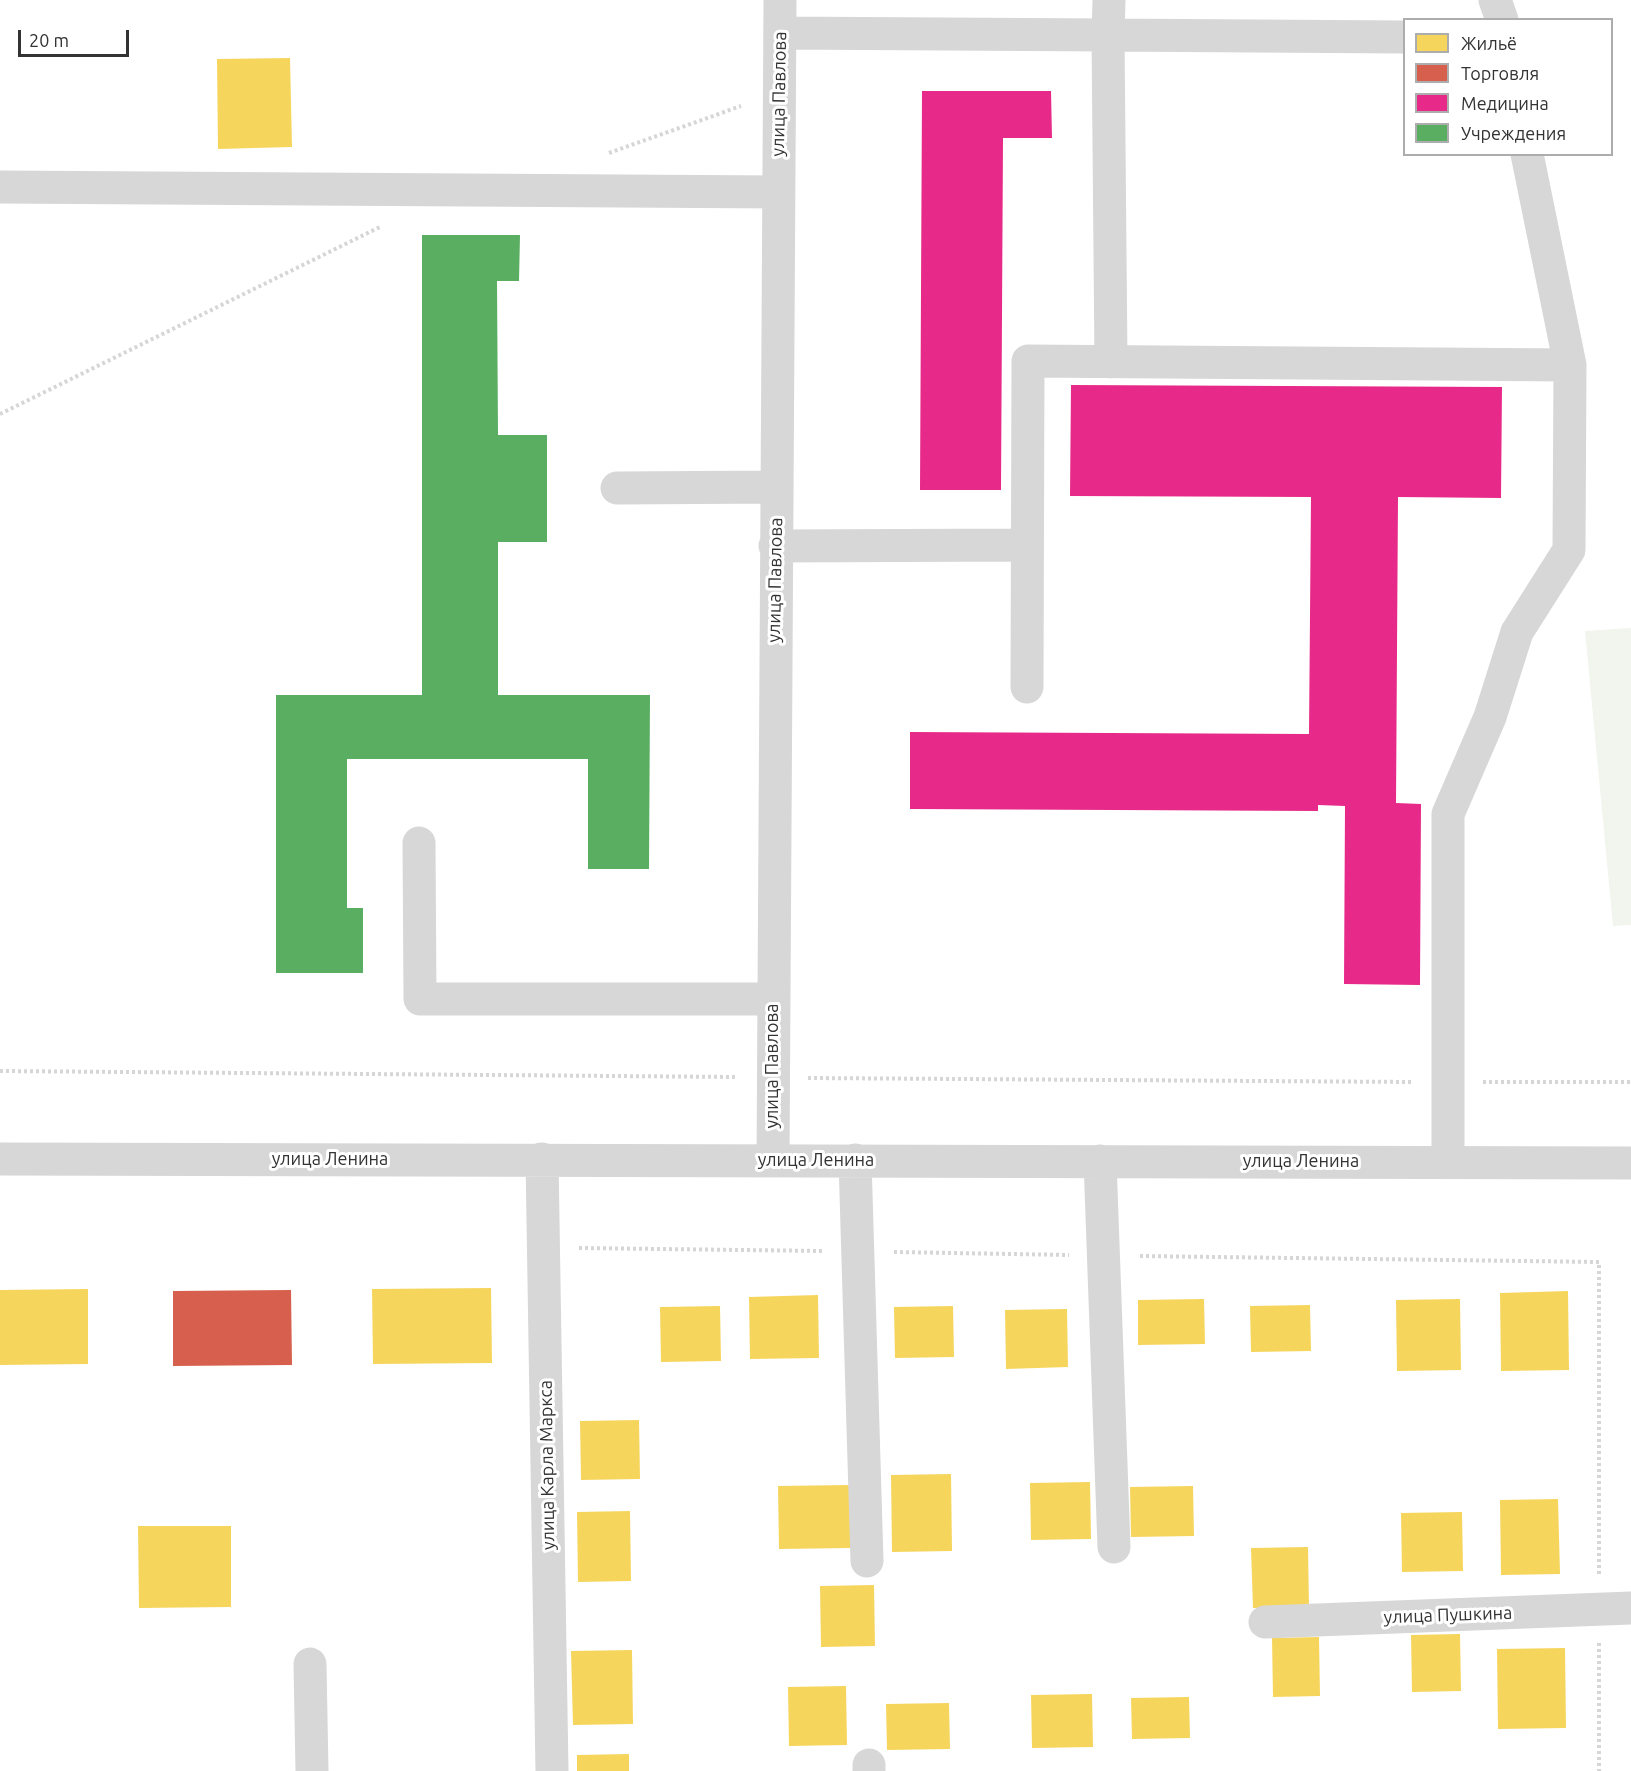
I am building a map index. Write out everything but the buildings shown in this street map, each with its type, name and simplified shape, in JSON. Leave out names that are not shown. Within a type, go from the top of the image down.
[{"type":"street","name":"улица Павлова","points":[[773,1160],[772,999],[780,0]]},
{"type":"street","points":[[1109,0],[1111,362]]},
{"type":"street","points":[[1496,0],[1501,18]]},
{"type":"street","points":[[780,33],[1403,38]]},
{"type":"street","points":[[1448,1162],[1448,814],[1490,717],[1517,632],[1569,550],[1570,365],[1527,156]]},
{"type":"street","points":[[0,187],[778,192]]},
{"type":"street","points":[[1026,687],[1028,361],[1570,365]]},
{"type":"street","points":[[617,488],[776,488]]},
{"type":"street","points":[[775,546],[1027,545]]},
{"type":"street","points":[[419,843],[420,999],[772,999]]},
{"type":"street","name":"улица Ленина","points":[[0,1159],[1631,1163]]},
{"type":"street","name":"улица Карла Маркса","points":[[543,1159],[552,1771]]},
{"type":"street","points":[[855,1160],[867,1561]]},
{"type":"street","points":[[1100,1161],[1114,1547]]},
{"type":"street","name":"улица Пушкина","points":[[1264,1622],[1615,1608]]},
{"type":"street","points":[[310,1664],[312,1771]]},
{"type":"path","points":[[602,156],[741,106]]},
{"type":"path","points":[[0,414],[392,223]]},
{"type":"path","points":[[0,1071],[1417,1082]]},
{"type":"path","points":[[1479,1082],[1631,1082]]},
{"type":"path","points":[[1599,1262],[1615,1608],[1599,1771]]},
{"type":"shaded area","points":[[1631,628],[1631,925],[1613,926],[1585,631]]}]
